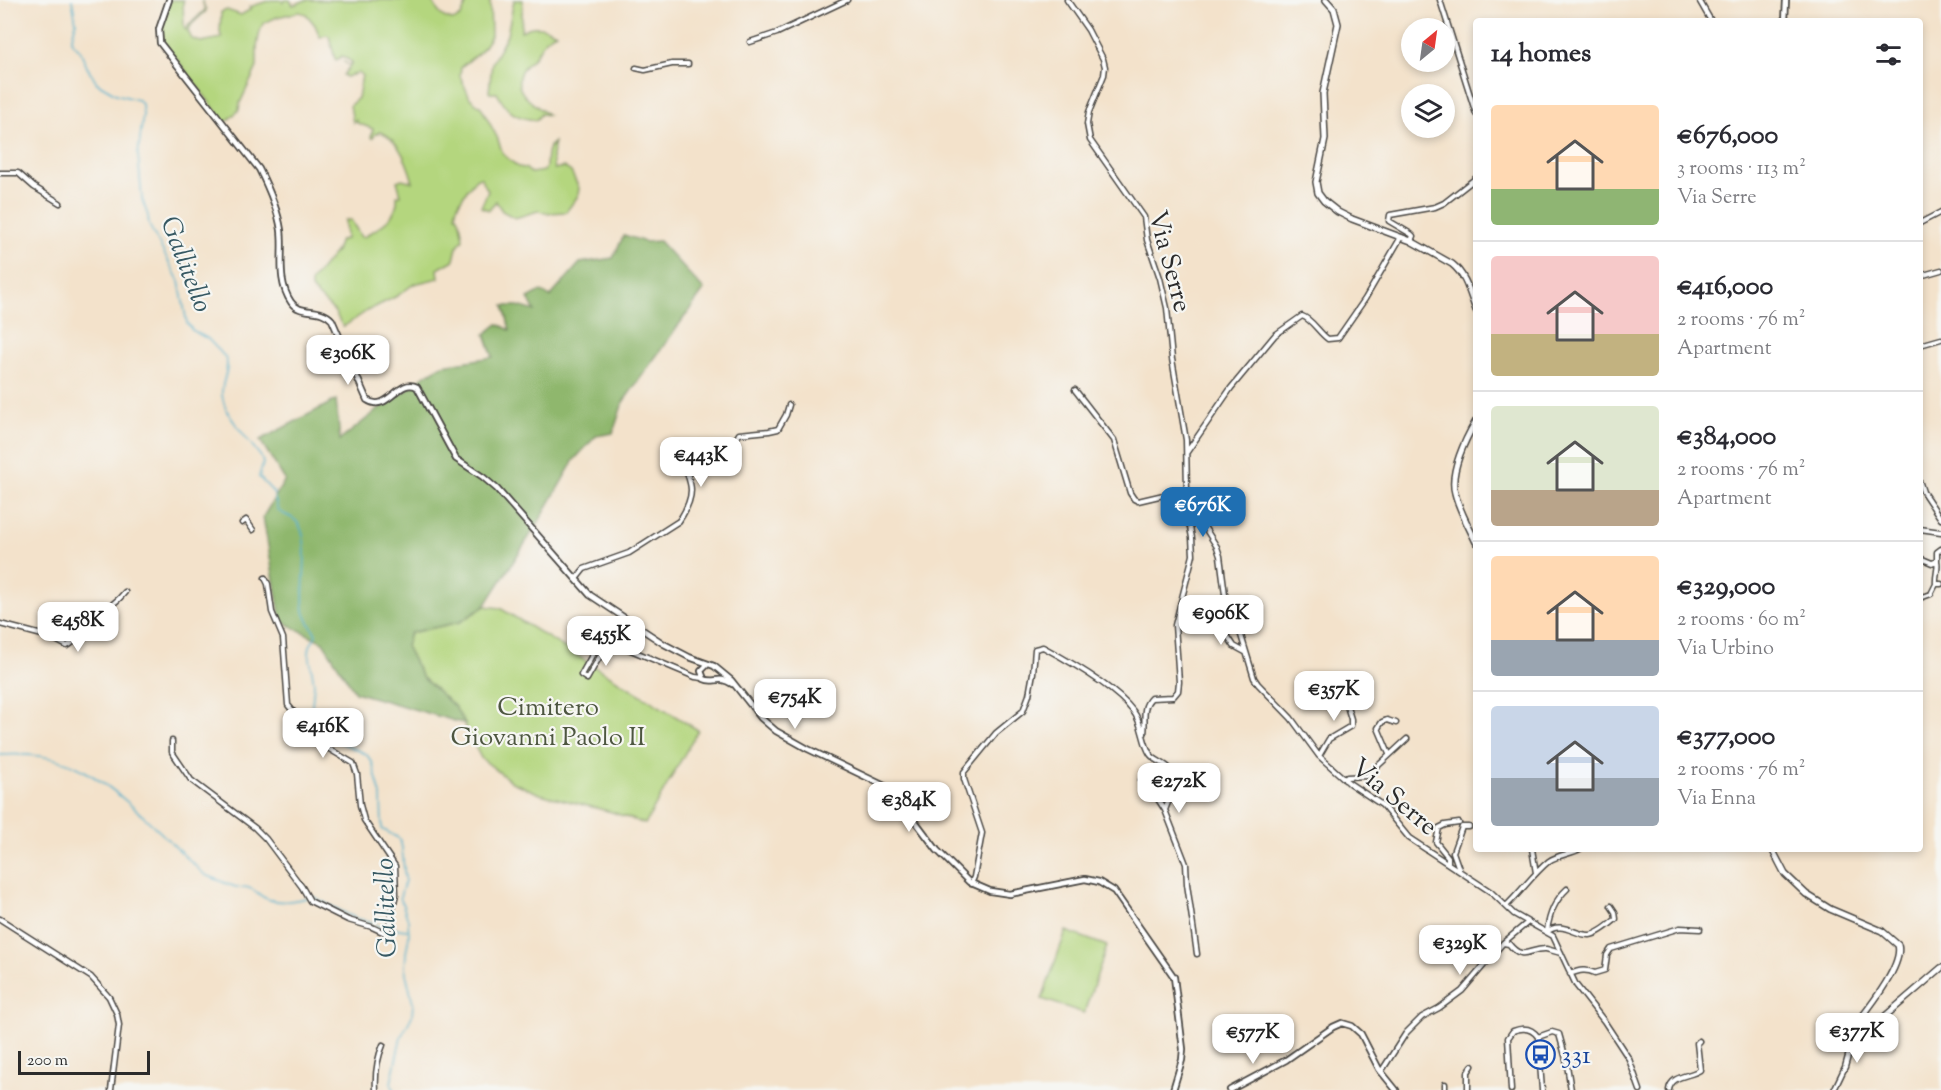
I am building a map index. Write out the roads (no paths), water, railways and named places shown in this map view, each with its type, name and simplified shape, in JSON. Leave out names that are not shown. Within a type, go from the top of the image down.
[{"type":"main road","points":[[1326,0],[1334,9],[1338,24],[1323,93],[1325,139],[1316,182],[1317,189],[1324,201],[1338,212],[1411,241],[1458,269],[1473,303]]},
{"type":"main road","points":[[1473,427],[1462,448],[1454,486],[1457,499],[1473,535]]},
{"type":"main road","points":[[1774,852],[1785,874],[1806,894],[1830,909],[1882,931],[1898,945],[1899,955],[1887,980],[1876,999],[1855,1026],[1855,1030],[1860,1035],[1869,1030],[1941,968]]},
{"type":"street","points":[[169,0],[159,29],[160,43],[250,157],[265,181],[280,224],[281,269],[291,303],[302,310],[322,312],[332,320],[363,395],[370,403],[381,404],[408,385],[418,388],[456,459],[495,486],[575,580],[594,598],[654,638],[689,657],[713,665],[731,680],[761,718],[776,731],[816,754],[850,768],[892,790],[937,850],[971,884],[990,891],[1013,894],[1085,879],[1099,882],[1114,891],[1174,977],[1183,1049],[1180,1066],[1171,1090]]},
{"type":"street","points":[[750,42],[777,33],[847,0]]},
{"type":"street","name":"Via Serre","points":[[1068,0],[1088,30],[1103,59],[1104,75],[1089,111],[1087,124],[1090,140],[1144,217],[1147,240],[1167,308],[1172,359],[1187,452],[1187,490],[1192,513],[1217,547],[1226,602],[1240,632],[1258,684],[1292,718],[1319,756],[1345,780],[1382,805],[1409,838],[1491,891],[1514,914],[1553,936],[1570,974],[1629,1059],[1640,1090]]},
{"type":"street","points":[[1440,0],[1473,104]]},
{"type":"street","points":[[1699,0],[1709,18]]},
{"type":"street","points":[[1785,18],[1786,0]]},
{"type":"street","points":[[636,68],[645,70],[672,64],[688,64]]},
{"type":"street","points":[[0,172],[18,172],[34,187],[60,203]]},
{"type":"street","points":[[1411,241],[1413,236],[1389,221],[1390,215],[1435,207],[1444,203],[1473,180]]},
{"type":"street","points":[[1923,221],[1941,212]]},
{"type":"street","points":[[1187,452],[1231,388],[1275,335],[1302,316],[1307,317],[1320,334],[1328,339],[1338,338],[1365,299],[1401,237]]},
{"type":"street","points":[[1923,275],[1941,270]]},
{"type":"street","points":[[1923,344],[1941,339]]},
{"type":"street","points":[[1075,390],[1114,440],[1134,499],[1138,501],[1172,493],[1179,494],[1187,490]]},
{"type":"street","points":[[575,580],[584,569],[629,553],[679,520],[684,513],[691,491],[682,459],[686,448],[730,450],[739,434],[778,429],[789,405]]},
{"type":"street","points":[[1923,492],[1941,519]]},
{"type":"street","points":[[1144,734],[1146,703],[1151,698],[1173,697],[1178,691],[1175,625],[1193,555],[1192,538],[1178,499],[1179,494]]},
{"type":"street","points":[[242,523],[246,520],[253,530]]},
{"type":"street","points":[[1923,529],[1941,532]]},
{"type":"street","points":[[1923,597],[1931,594],[1933,587],[1938,584],[1935,576],[1938,566],[1937,552],[1941,549]]},
{"type":"street","points":[[1923,558],[1930,563],[1937,561]]},
{"type":"street","points":[[172,741],[172,752],[191,780],[266,838],[310,901],[348,920],[387,934],[396,894],[395,866],[364,820],[357,774],[353,763],[319,743],[288,705],[283,638],[272,612],[265,578]]},
{"type":"street","points":[[0,624],[50,637],[67,646],[76,637],[78,621],[82,616],[97,613],[111,606],[124,592]]},
{"type":"street","points":[[1214,615],[1234,646],[1246,652]]},
{"type":"street","points":[[614,642],[604,649],[587,679],[581,675],[601,637],[604,636],[691,675],[709,681],[714,679],[728,681],[736,688]]},
{"type":"street","points":[[971,884],[982,835],[964,779],[964,772],[996,733],[1023,711],[1029,695],[1035,649],[1043,647],[1097,680],[1135,712],[1148,751],[1151,756],[1168,767],[1169,800],[1166,810]]},
{"type":"street","points":[[689,657],[698,664],[703,678]]},
{"type":"street","points":[[691,675],[701,671],[708,664]]},
{"type":"street","points":[[714,679],[717,669]]},
{"type":"street","points":[[1319,756],[1333,735],[1346,731],[1351,726],[1352,719],[1347,706],[1352,699]]},
{"type":"street","points":[[1389,754],[1378,728],[1382,722],[1387,720],[1396,723]]},
{"type":"street","points":[[1345,780],[1347,777],[1367,776],[1407,739]]},
{"type":"street","points":[[1141,780],[1150,787],[1166,810],[1186,864],[1197,954]]},
{"type":"street","points":[[1448,862],[1448,857],[1436,842],[1439,828],[1459,823]]},
{"type":"street","points":[[1459,870],[1454,848],[1462,827],[1469,827]]},
{"type":"street","points":[[1532,852],[1536,873]]},
{"type":"street","points":[[1506,906],[1551,860],[1574,852]]},
{"type":"street","points":[[1547,932],[1552,910],[1561,894],[1567,889]]},
{"type":"street","points":[[1547,932],[1550,928],[1559,927],[1584,934],[1594,934],[1616,919],[1611,906]]},
{"type":"street","points":[[0,919],[91,977],[109,997],[117,1014],[119,1025],[111,1090]]},
{"type":"street","points":[[1381,1072],[1406,1033],[1422,1017],[1462,991],[1503,943],[1527,922]]},
{"type":"street","points":[[1570,974],[1580,970],[1595,973],[1605,970],[1607,955],[1611,949],[1680,928],[1700,929]]},
{"type":"street","points":[[1503,943],[1509,944],[1515,951],[1526,954],[1544,949],[1562,953]]},
{"type":"street","points":[[1230,1090],[1286,1060],[1342,1023],[1352,1026],[1361,1034],[1381,1072],[1396,1090]]},
{"type":"street","points":[[1511,1090],[1508,1038],[1513,1031],[1519,1029],[1527,1029],[1538,1037],[1542,1090]]},
{"type":"street","points":[[1538,1037],[1552,1032],[1559,1034],[1571,1090]]},
{"type":"street","points":[[1834,1090],[1845,1067],[1852,1042],[1860,1035]]},
{"type":"street","points":[[1669,1090],[1669,1085],[1674,1080],[1700,1070],[1697,1043],[1699,1041]]},
{"type":"street","points":[[376,1090],[375,1072],[384,1045]]},
{"type":"street","points":[[1468,1090],[1468,1072],[1472,1066]]},
{"type":"street","points":[[1444,1084],[1445,1090]]},
{"type":"waterway","name":"Gallitello","points":[[72,0],[76,22],[71,41],[80,50],[97,83],[116,94],[138,100],[142,104],[143,115],[138,155],[142,199],[149,225],[179,281],[187,323],[192,330],[208,339],[226,358],[227,367],[222,390],[224,402],[232,419],[261,457],[263,463],[259,477],[273,492],[278,510],[295,520],[301,530],[305,552],[304,610],[316,635],[309,652],[314,684],[311,715],[315,727],[320,733],[366,754],[372,762],[381,795],[382,829],[400,839],[405,880],[400,897],[408,920],[409,936],[405,969],[413,1003],[412,1016],[401,1037],[391,1083],[394,1090]]},
{"type":"waterway","points":[[0,755],[19,754],[49,758],[77,767],[127,802],[205,875],[238,888],[249,888],[270,900],[286,901],[307,898]]},
{"type":"waterway","points":[[313,897],[357,919],[369,921],[386,929]]},
{"type":"waterway","points":[[390,928],[407,930]]},
{"type":"place","name":"331","points":[[1540,1054]]},
{"type":"park label","name":"Cimitero Giovanni Paolo II","points":[[548,721]]}]
